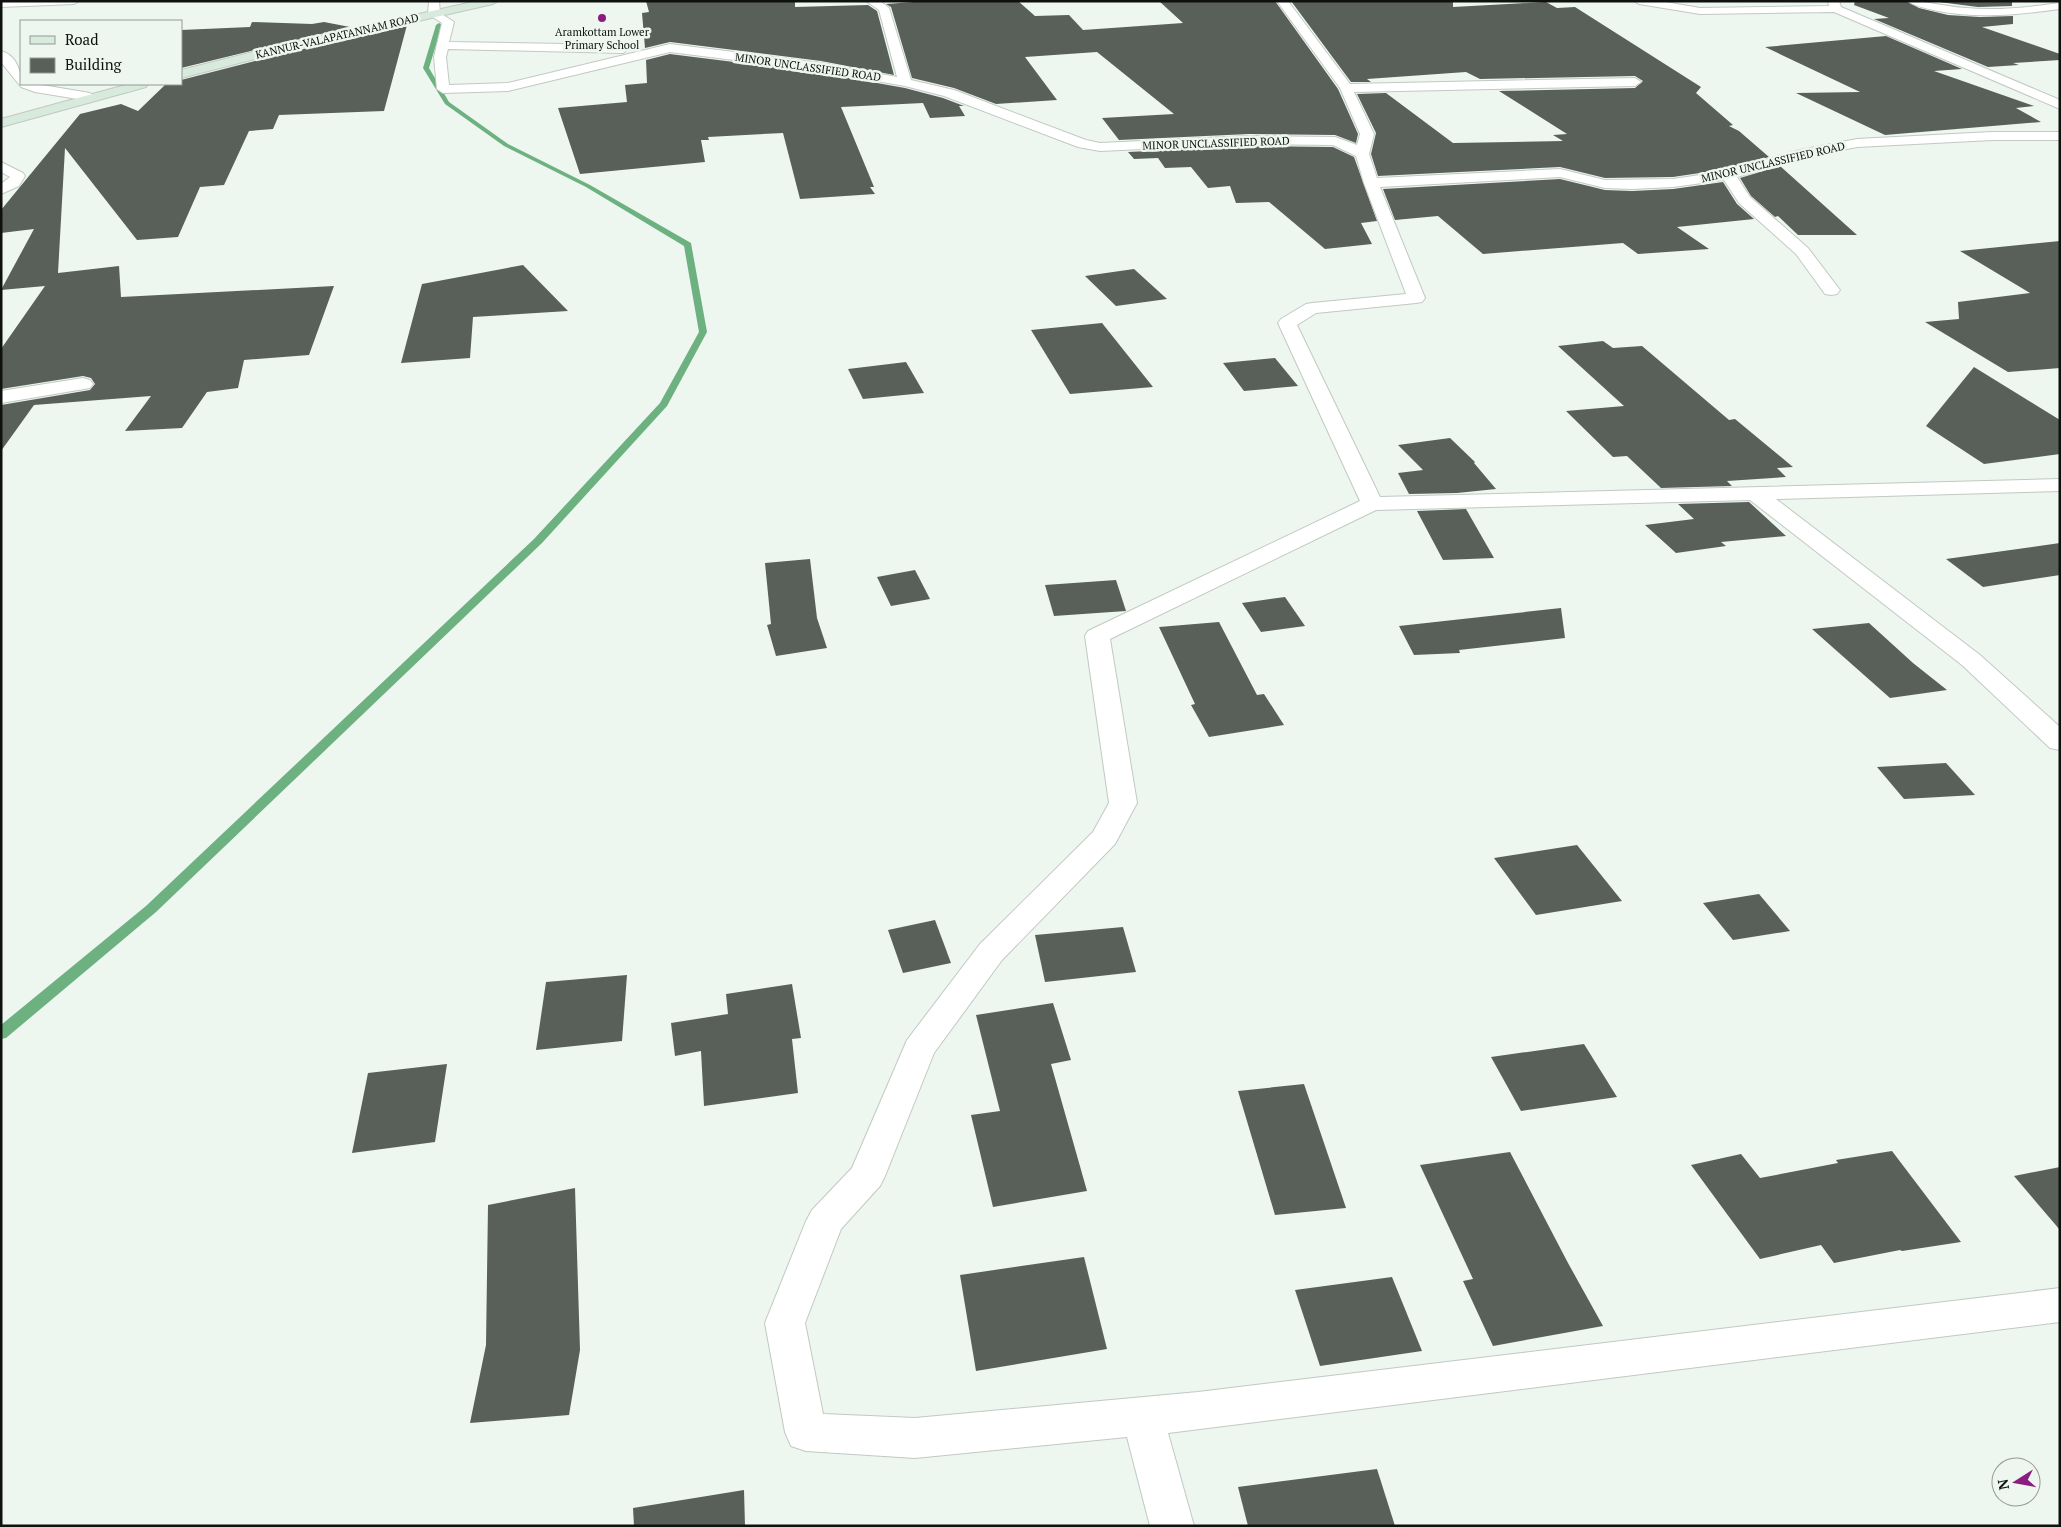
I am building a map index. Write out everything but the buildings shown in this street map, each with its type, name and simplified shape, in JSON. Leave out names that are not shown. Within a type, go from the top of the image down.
[{"type":"main road","name":"KANNUR-VALAPATANNAM ROAD","points":[[182,74],[434,8],[493,1]]},
{"type":"main road","points":[[1,123],[138,85]]},
{"type":"street","points":[[1,4],[74,1]]},
{"type":"street","points":[[871,1],[884,8],[905,82]]},
{"type":"street","points":[[1282,1],[1346,88],[1367,134],[1362,154],[1371,183],[1416,298],[1312,308],[1287,323],[1372,504]]},
{"type":"street","points":[[1640,1],[1700,11],[1835,5],[2060,105]]},
{"type":"street","points":[[1912,1],[1940,10],[1960,12],[2060,6]]},
{"type":"street","name":"MINOR UNCLASSIFIED ROAD","points":[[434,8],[448,22],[440,57],[443,89],[508,86],[670,48],[821,67],[905,82],[949,93],[1075,141],[1100,147],[1249,140],[1319,140],[1335,141],[1351,147],[1362,154]]},
{"type":"street","points":[[442,45],[561,49],[670,48]]},
{"type":"street","points":[[1,55],[14,68],[20,78]]},
{"type":"street","points":[[1346,88],[1634,82]]},
{"type":"street","points":[[28,85],[35,88],[90,97]]},
{"type":"street","name":"MINOR UNCLASSIFIED ROAD","points":[[1371,183],[1560,173],[1605,184],[1673,184],[1728,175],[1800,154],[1858,143],[1992,136],[2060,136]]},
{"type":"street","points":[[1,166],[18,176],[14,183],[1,190]]},
{"type":"street","points":[[1728,175],[1744,200],[1802,251],[1831,290]]},
{"type":"street","points":[[1,398],[83,384]]},
{"type":"street","points":[[2060,485],[1372,504],[1097,636],[1123,803],[1105,837],[991,952],[919,1049],[867,1176],[825,1220],[785,1323],[806,1432],[915,1438],[1142,1416],[2060,1305]]},
{"type":"street","points":[[1754,493],[1972,660],[2060,742]]},
{"type":"street","points":[[1142,1416],[1172,1526]]},
{"type":"waterway","points":[[1,1034],[151,909],[538,541],[664,404],[703,332],[688,245],[588,186],[506,145],[447,103],[426,68],[439,25]]},
{"type":"place","name":"Aramkottam Lower Primary School","points":[[602,18]]}]
